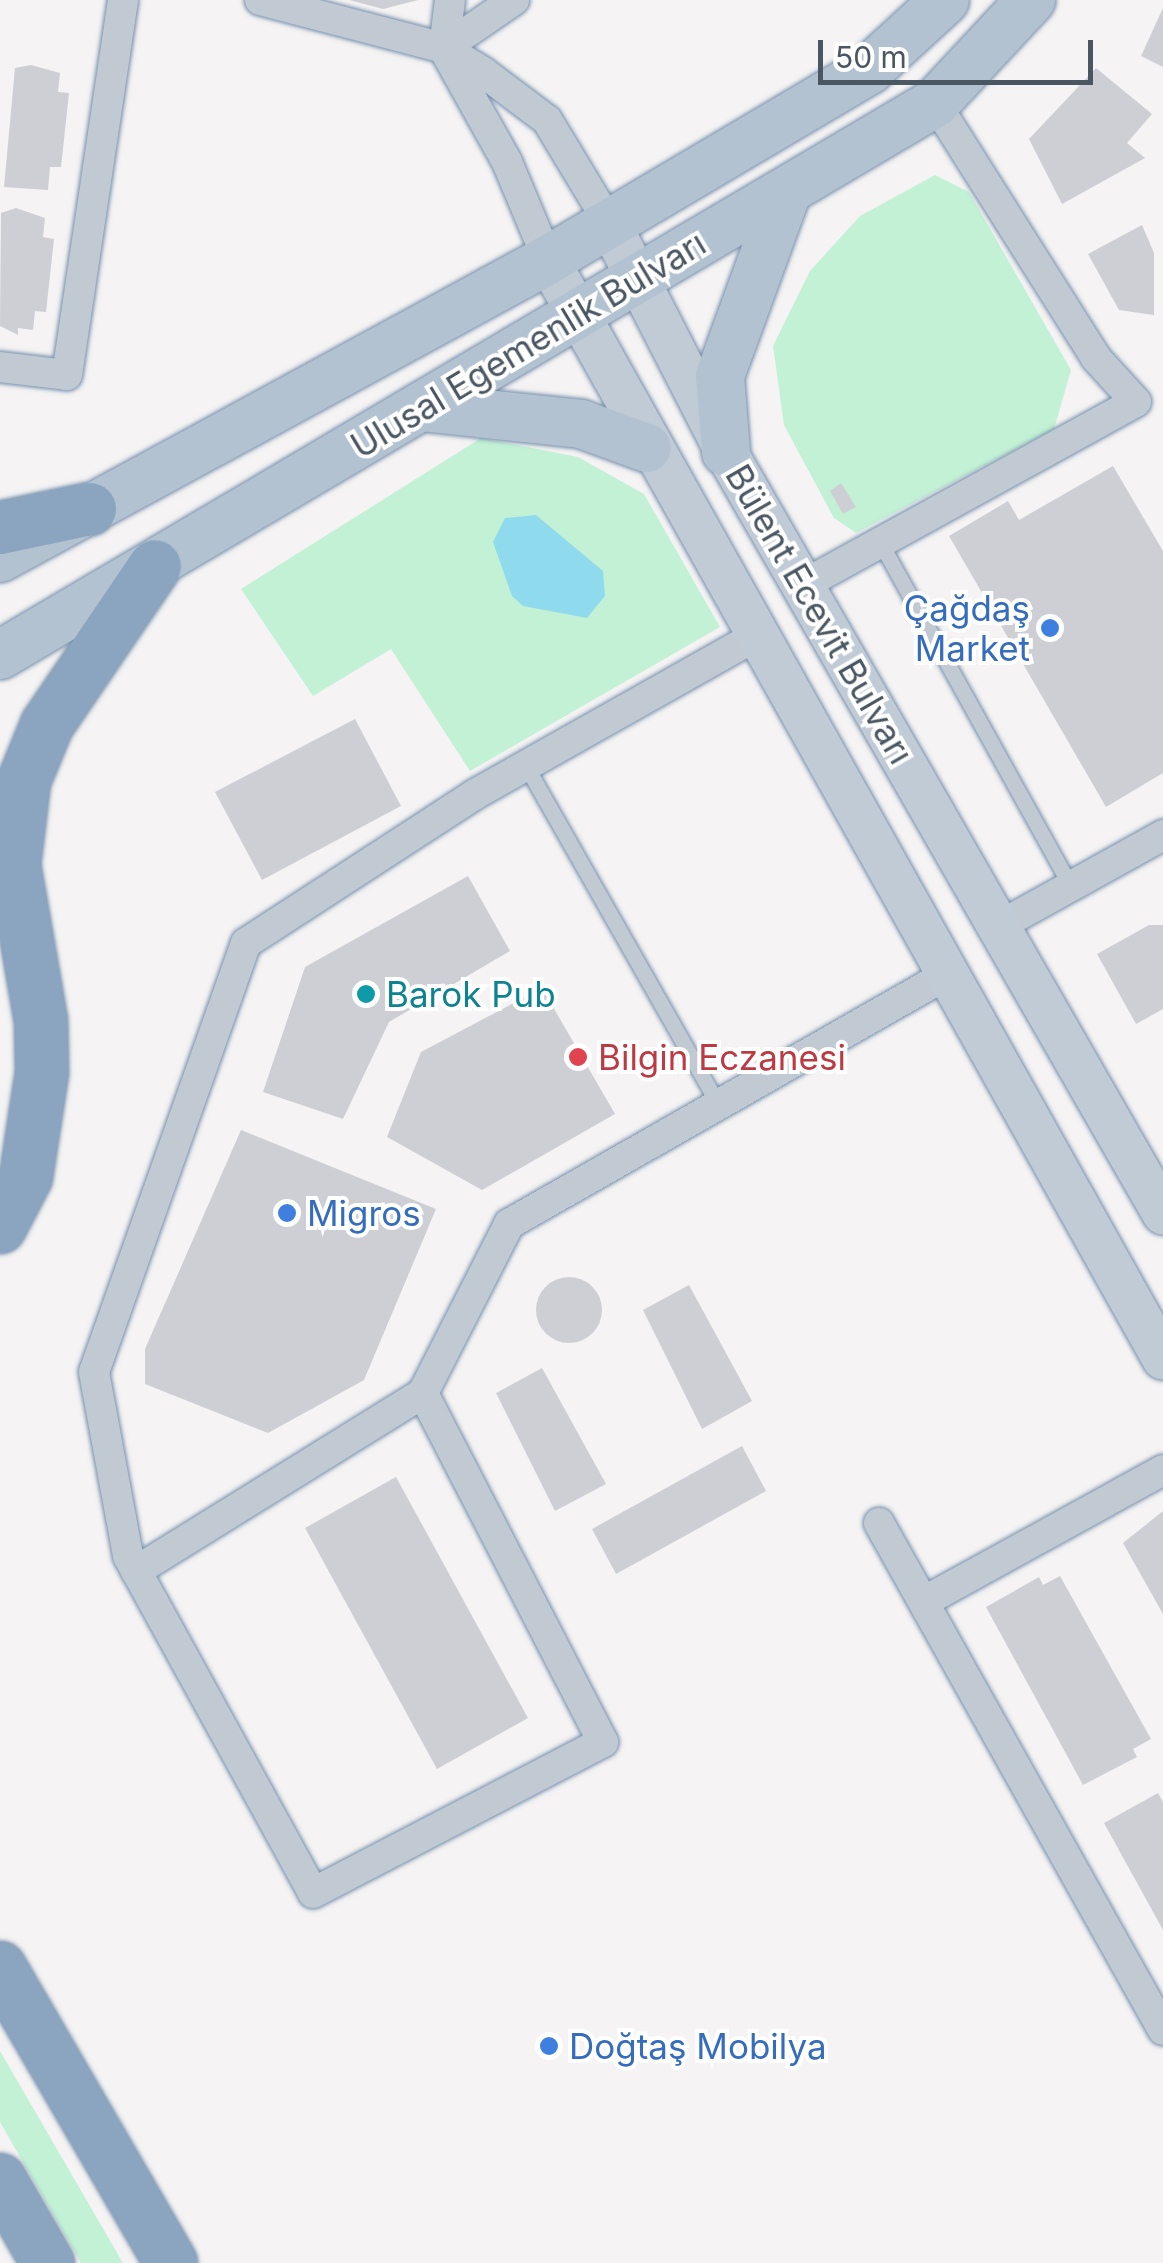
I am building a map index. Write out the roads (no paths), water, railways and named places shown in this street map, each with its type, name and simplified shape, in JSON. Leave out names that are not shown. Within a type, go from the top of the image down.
[{"type":"highway","points":[[0,528],[90,509]]},
{"type":"highway","points":[[0,1227],[26,1177],[42,1072],[41,1020],[14,865],[24,781],[48,725],[156,566]]},
{"type":"highway","points":[[0,1968],[170,2263]]},
{"type":"highway","points":[[0,2180],[48,2263]]},
{"type":"main road","name":"Ulusal Egemenlik Bulvarı","points":[[0,558],[548,260],[869,70],[945,0]]},
{"type":"main road","name":"Ulusal Egemenlik Bulvarı","points":[[0,655],[156,566],[572,313],[788,192],[936,103],[1030,0]]},
{"type":"main road","points":[[726,452],[720,376],[788,192]]},
{"type":"main road","name":"Bülent Ecevit Bulvarı","points":[[608,221],[726,452],[1163,1212]]},
{"type":"main road","name":"Bülent Ecevit Bulvarı","points":[[548,260],[572,313],[647,448],[1163,1358]]},
{"type":"main road","points":[[420,407],[582,424],[647,448]]},
{"type":"street","points":[[0,367],[67,375],[123,0]]},
{"type":"street","points":[[260,0],[444,48],[514,0]]},
{"type":"street","points":[[450,0],[444,48],[507,162],[548,260]]},
{"type":"street","name":"Bülent Ecevit Bulvarı","points":[[444,48],[546,120],[608,221]]},
{"type":"street","points":[[803,585],[1150,406],[1096,358],[936,103]]},
{"type":"street","points":[[423,1393],[603,1742],[313,1893],[136,1571],[94,1372],[246,944],[526,766],[756,636]]},
{"type":"street","points":[[999,926],[1163,835]]},
{"type":"street","points":[[136,1571],[423,1393],[509,1224],[717,1102],[946,975]]},
{"type":"street","points":[[925,1600],[1163,1470]]},
{"type":"street","points":[[880,1522],[1163,2030]]},
{"type":"lane","points":[[880,542],[1071,886]]},
{"type":"lane","points":[[526,766],[717,1102]]},
{"type":"water","points":[[536,515],[603,571],[605,596],[587,618],[523,606],[512,596],[493,542],[505,518]]},
{"type":"place","name":"Çağdaş Market","points":[[1050,628]]},
{"type":"place","name":"Barok Pub","points":[[366,994]]},
{"type":"place","name":"Bilgin Eczanesi","points":[[578,1057]]},
{"type":"place","name":"Migros","points":[[287,1213]]},
{"type":"place","name":"Doğtaş Mobilya","points":[[549,2046]]}]
